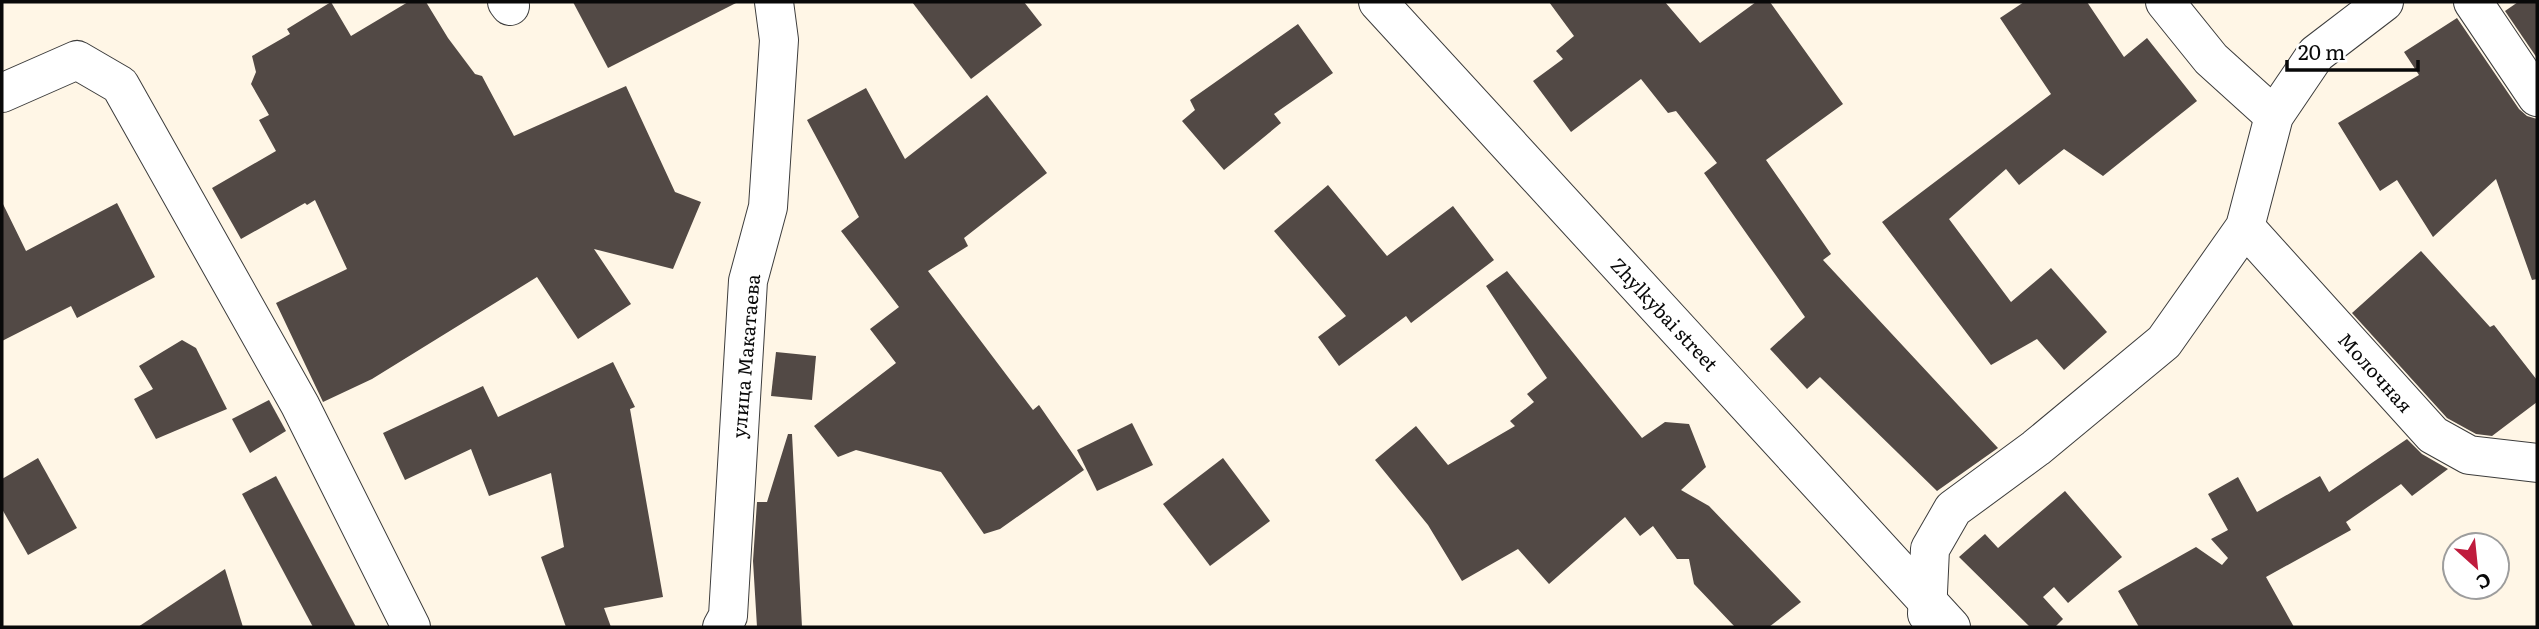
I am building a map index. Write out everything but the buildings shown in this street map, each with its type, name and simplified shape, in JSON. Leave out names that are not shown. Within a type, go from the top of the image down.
[{"type":"street","name":"улица Макатаева","points":[[722,627],[728,616],[748,281],[768,207],[779,40],[775,2]]},
{"type":"street","name":"Zhylkybai street","points":[[1378,2],[1935,618]]},
{"type":"street","points":[[2165,2],[2211,59],[2274,116]]},
{"type":"street","points":[[1935,618],[1930,549],[1953,509],[2036,448],[2164,342],[2245,227],[2274,116],[2316,54],[2384,2]]},
{"type":"street","points":[[2473,2],[2537,97]]},
{"type":"street","points":[[2,93],[77,60],[120,85],[300,405],[411,627]]},
{"type":"street","name":"Молочная","points":[[2245,227],[2434,435],[2469,455],[2537,463]]}]
